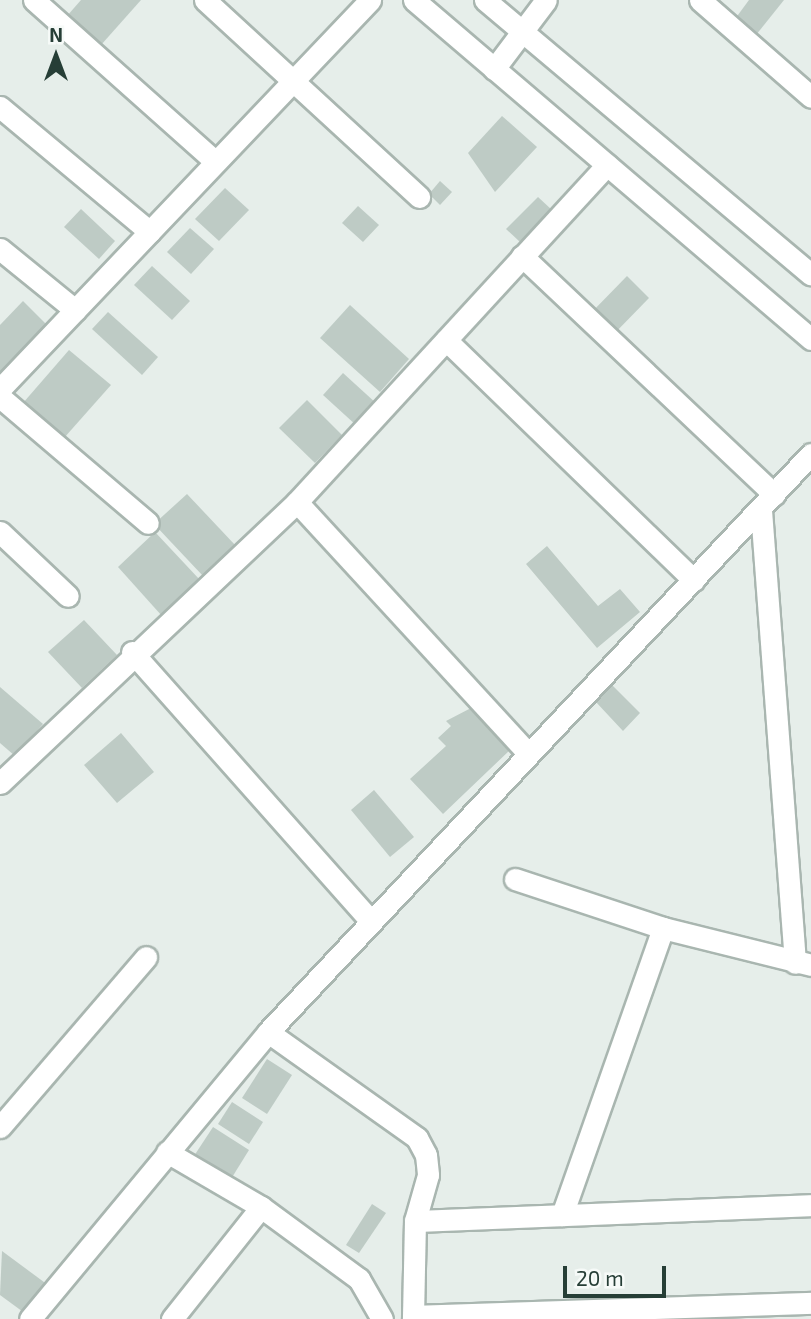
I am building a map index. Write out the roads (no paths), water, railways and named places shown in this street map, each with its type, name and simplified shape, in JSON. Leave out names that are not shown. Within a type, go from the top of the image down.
[{"type":"street","points":[[34,0],[215,161]]},
{"type":"street","points":[[205,0],[295,78],[419,197]]},
{"type":"street","points":[[0,388],[370,0]]},
{"type":"street","points":[[414,0],[811,339]]},
{"type":"street","points":[[485,0],[515,42],[811,275]]},
{"type":"street","points":[[494,69],[546,0]]},
{"type":"street","points":[[700,0],[811,97]]},
{"type":"street","points":[[0,107],[150,232]]},
{"type":"street","points":[[0,783],[132,652],[297,502],[607,165]]},
{"type":"street","points":[[0,249],[75,310]]},
{"type":"street","points":[[515,879],[663,928],[803,964],[767,502],[522,256]]},
{"type":"street","points":[[446,340],[694,580]]},
{"type":"street","points":[[0,397],[148,523]]},
{"type":"street","points":[[30,1319],[268,1032],[528,752],[811,454]]},
{"type":"street","points":[[297,502],[528,752]]},
{"type":"street","points":[[0,532],[68,596]]},
{"type":"street","points":[[132,652],[372,922]]},
{"type":"street","points":[[562,1215],[663,928]]},
{"type":"street","points":[[0,1127],[146,957]]},
{"type":"street","points":[[268,1032],[417,1138],[428,1175],[415,1221],[414,1317],[811,1303]]},
{"type":"street","points":[[167,1152],[261,1207],[359,1279],[382,1319]]},
{"type":"street","points":[[415,1221],[811,1205]]},
{"type":"street","points":[[172,1319],[261,1207]]}]
